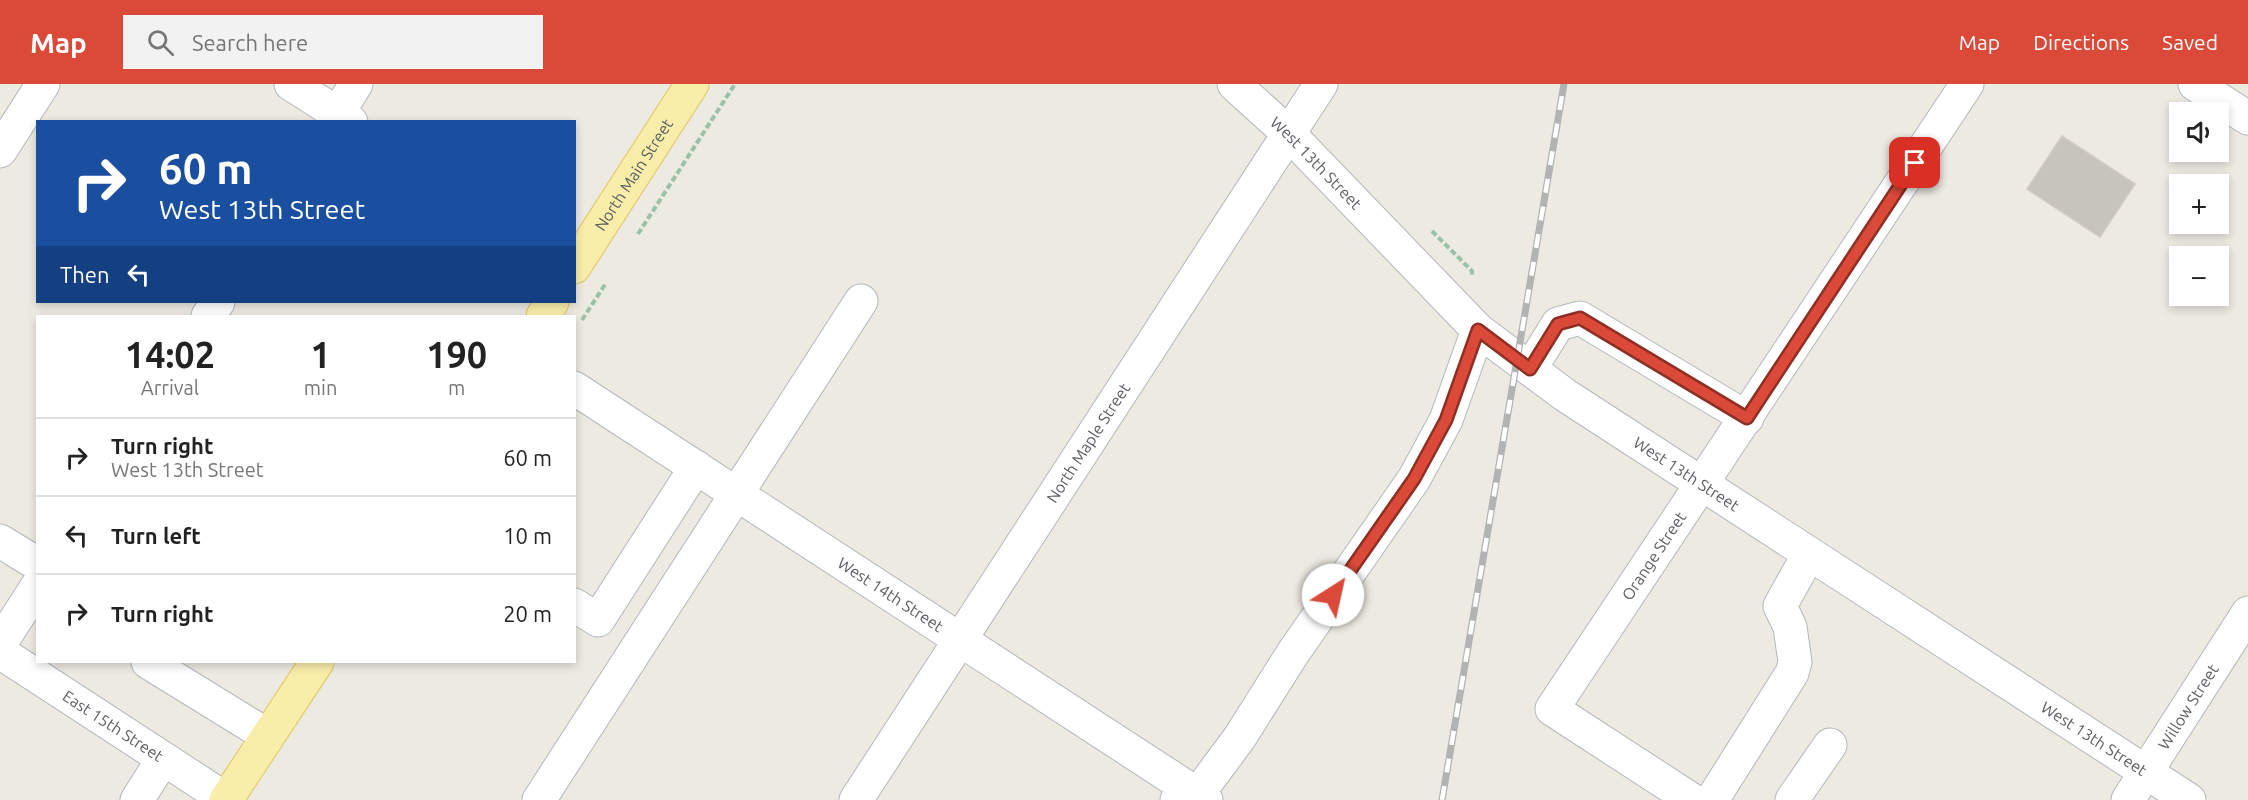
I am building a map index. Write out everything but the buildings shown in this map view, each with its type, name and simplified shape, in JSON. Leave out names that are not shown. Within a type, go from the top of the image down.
[{"type":"main road","name":"North Main Street","points":[[576,263],[692,84]]},
{"type":"main road","points":[[226,800],[316,663]]},
{"type":"street","points":[[0,151],[43,84]]},
{"type":"street","points":[[291,84],[340,119],[356,84]]},
{"type":"street","name":"West 13th Street","points":[[1234,84],[1289,135],[1478,330],[1530,369],[1565,395],[2189,800]]},
{"type":"street","name":"North Maple Street","points":[[856,800],[1320,84]]},
{"type":"street","name":"Orange Street","points":[[1692,800],[1552,710],[1967,84]]},
{"type":"street","points":[[2195,84],[2248,117]]},
{"type":"street","points":[[539,800],[861,301]]},
{"type":"street","points":[[1530,369],[1558,324],[1580,318],[1747,418]]},
{"type":"street","points":[[1193,798],[1240,737],[1293,653],[1414,479],[1446,420],[1478,330]]},
{"type":"street","name":"West 14th Street","points":[[576,389],[960,639],[1193,798]]},
{"type":"street","points":[[576,605],[598,620],[696,467]]},
{"type":"street","points":[[0,541],[35,582],[0,644]]},
{"type":"street","points":[[1712,800],[1792,672],[1795,662],[1790,627],[1779,606],[1809,554]]},
{"type":"street","name":"Willow Street","points":[[2128,800],[2248,613]]},
{"type":"street","name":"East 15th Street","points":[[0,652],[226,800]]},
{"type":"street","points":[[150,663],[268,736]]},
{"type":"street","points":[[1792,800],[1830,745]]},
{"type":"street","points":[[136,800],[163,759]]},
{"type":"path","points":[[632,243],[735,84]]},
{"type":"path","points":[[581,322],[607,282]]},
{"type":"railway","points":[[1442,800],[1564,84]]},
{"type":"route","points":[[1333,595],[1414,479],[1446,420],[1478,330],[1530,369],[1558,324],[1580,318],[1747,418],[1915,163]]}]
